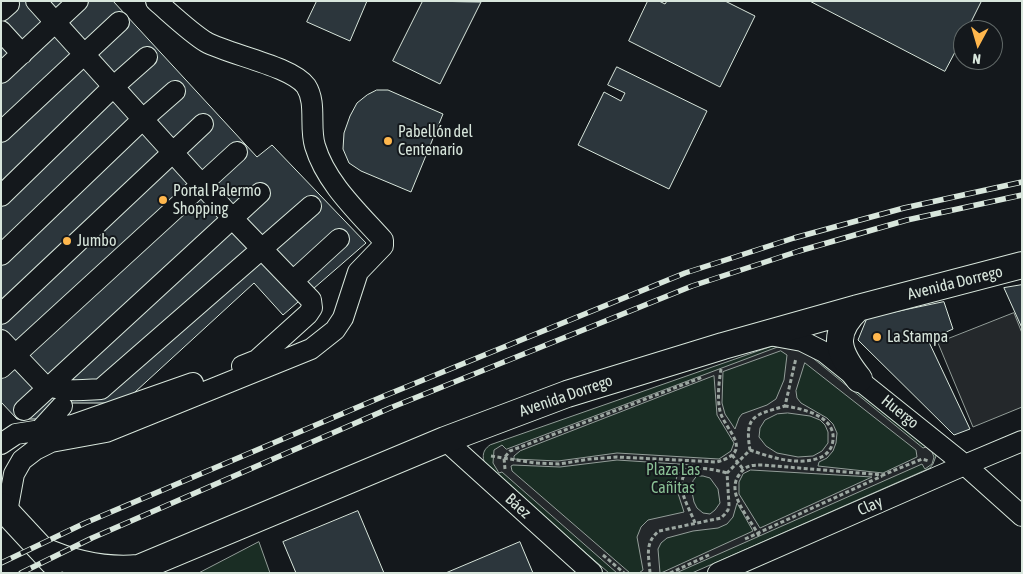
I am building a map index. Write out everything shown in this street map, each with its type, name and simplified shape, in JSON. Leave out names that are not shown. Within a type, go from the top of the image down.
[{"type":"main road","name":"Avenida Dorrego","points":[[132,570],[445,440],[567,394],[724,361],[764,334],[1022,265]]},
{"type":"main road","points":[[858,308],[848,318],[841,330],[840,344],[843,356],[859,379]]},
{"type":"main road","points":[[4,509],[44,562],[64,573]]},
{"type":"main road","points":[[44,562],[62,559],[83,565],[132,570]]},
{"type":"street","points":[[1,444],[16,434],[73,426],[257,360],[312,308],[311,300],[296,283],[232,218],[36,1]]},
{"type":"street","points":[[1,73],[53,21],[78,1]]},
{"type":"street","points":[[4,509],[14,474],[22,460],[35,450],[58,440],[106,432],[311,349],[334,330],[343,318],[358,272],[383,246],[383,240],[338,188],[322,165],[314,144],[312,103],[306,87],[292,74],[206,41],[156,1]]},
{"type":"street","points":[[1,132],[120,22]]},
{"type":"street","points":[[1,31],[22,54]]},
{"type":"street","points":[[1,196],[146,57]]},
{"type":"street","points":[[1,255],[142,119],[175,91]]},
{"type":"street","points":[[1,314],[203,124]]},
{"type":"street","points":[[8,362],[237,152]]},
{"type":"street","points":[[24,410],[260,193]]},
{"type":"street","points":[[1,340],[8,362],[48,386],[70,391],[101,389],[311,206]]},
{"type":"street","points":[[296,283],[339,239]]},
{"type":"street","name":"Huergo","points":[[764,334],[802,341],[824,352],[859,379],[959,467],[1022,516]]},
{"type":"street","points":[[40,430],[62,406]]},
{"type":"street","name":"Báez","points":[[445,440],[592,573]]},
{"type":"street","name":"Clay","points":[[718,573],[1022,441]]},
{"type":"path","points":[[785,406],[797,359],[794,349],[802,341]]},
{"type":"path","points":[[491,456],[504,458],[535,463],[559,464],[617,457],[717,462],[726,460],[736,448],[736,440],[722,418],[720,410],[724,361],[510,451],[504,458],[505,469],[510,474]]},
{"type":"path","points":[[785,406],[799,408],[823,418],[832,430],[832,446],[821,457],[812,460],[770,457],[750,450],[748,440],[749,424],[760,414],[785,406]]},
{"type":"path","points":[[650,573],[649,543],[652,536],[659,531],[721,518],[728,510],[727,473],[750,450]]},
{"type":"path","points":[[922,459],[923,452]]},
{"type":"path","points":[[732,455],[743,469]]},
{"type":"path","points":[[740,540],[922,459],[959,467]]},
{"type":"path","points":[[767,551],[737,497],[735,488],[736,478],[743,469],[752,465],[763,465],[883,476]]},
{"type":"path","points":[[695,524],[682,487],[682,480],[692,470],[700,468],[727,473]]},
{"type":"path","points":[[670,573],[714,553]]},
{"type":"path","points":[[602,554],[624,573]]},
{"type":"green space","name":"Plaza Las Cañitas","points":[[784,342],[797,342],[934,452],[936,456],[930,468],[692,573],[609,573],[485,465],[484,453],[490,445]]},
{"type":"green space","points":[[259,542],[270,573],[199,573]]},
{"type":"shaded area","points":[[1014,313],[1022,333],[1022,407],[973,427],[938,343]]},
{"type":"shaded area","points":[[778,347],[803,350],[923,448],[926,447],[932,452],[934,457],[932,464],[925,469],[922,464],[676,573],[661,573],[753,531],[737,503],[733,517],[727,524],[718,528],[693,531],[667,538],[661,543],[658,549],[660,573],[639,573],[643,570],[637,537],[641,527],[648,520],[684,512],[675,484],[677,476],[682,470],[693,465],[617,460],[560,467],[511,466],[512,471],[630,573],[617,573],[502,472],[499,473],[493,463],[494,450],[502,445],[506,449]],"holes":[[[781,351],[787,355],[784,380],[776,399],[767,405],[742,414],[735,429],[725,414],[722,403],[723,372]],[[805,363],[916,450],[917,457],[883,473],[818,466],[819,462],[827,458],[833,451],[837,433],[833,424],[827,418],[801,403],[797,398],[796,391]],[[714,376],[717,415],[734,443],[731,451],[719,459],[617,453],[558,461],[514,459],[514,456],[520,451]],[[788,413],[810,416],[820,420],[828,432],[828,443],[822,451],[813,456],[798,457],[777,453],[766,446],[759,437],[760,428],[765,420],[777,414]],[[751,470],[872,477],[760,528],[739,494],[739,482],[743,474]],[[697,476],[710,478],[718,489],[720,503],[715,510],[710,514],[703,513],[697,508],[691,487]]]},
{"type":"building","name":"Portal Palermo Shopping","points":[[1,1],[113,1],[257,157],[272,145],[366,243],[283,315],[254,283],[123,403],[61,403],[45,419],[17,419],[1,402]]},
{"type":"building","points":[[317,1],[367,1],[350,41],[307,22]]},
{"type":"building","points":[[423,1],[481,2],[440,84],[393,61]]},
{"type":"building","points":[[648,1],[659,1],[665,4],[667,1],[725,1],[755,16],[720,87],[629,41]]},
{"type":"building","points":[[810,1],[980,1],[972,20],[953,20],[953,56],[945,71]]},
{"type":"building","points":[[617,67],[707,111],[669,189],[578,145],[604,92],[621,101],[625,93],[608,85]]},
{"type":"building","name":"Pabellón del Centenario","points":[[377,90],[388,90],[443,114],[411,192],[361,171],[349,163],[343,149],[344,133],[357,103]]},
{"type":"building","points":[[1022,285],[1022,328],[1004,288]]},
{"type":"building","points":[[944,302],[953,329],[928,340],[970,429],[954,435],[858,340],[867,318]]},
{"type":"building","points":[[358,511],[384,573],[296,573],[283,542]]},
{"type":"building","points":[[520,542],[533,573],[446,573]]},
{"type":"railway","points":[[1,563],[85,523],[384,396],[685,273],[794,238],[904,208],[1022,182]]},
{"type":"railway","points":[[21,573],[92,538],[390,408],[692,286],[799,251],[907,220],[1022,195]]},
{"type":"place","name":"Pabellón del Centenario","points":[[388,141]]},
{"type":"place","name":"Portal Palermo Shopping","points":[[163,200]]},
{"type":"place","name":"Jumbo","points":[[67,241]]},
{"type":"place","name":"La Stampa","points":[[877,337]]}]
